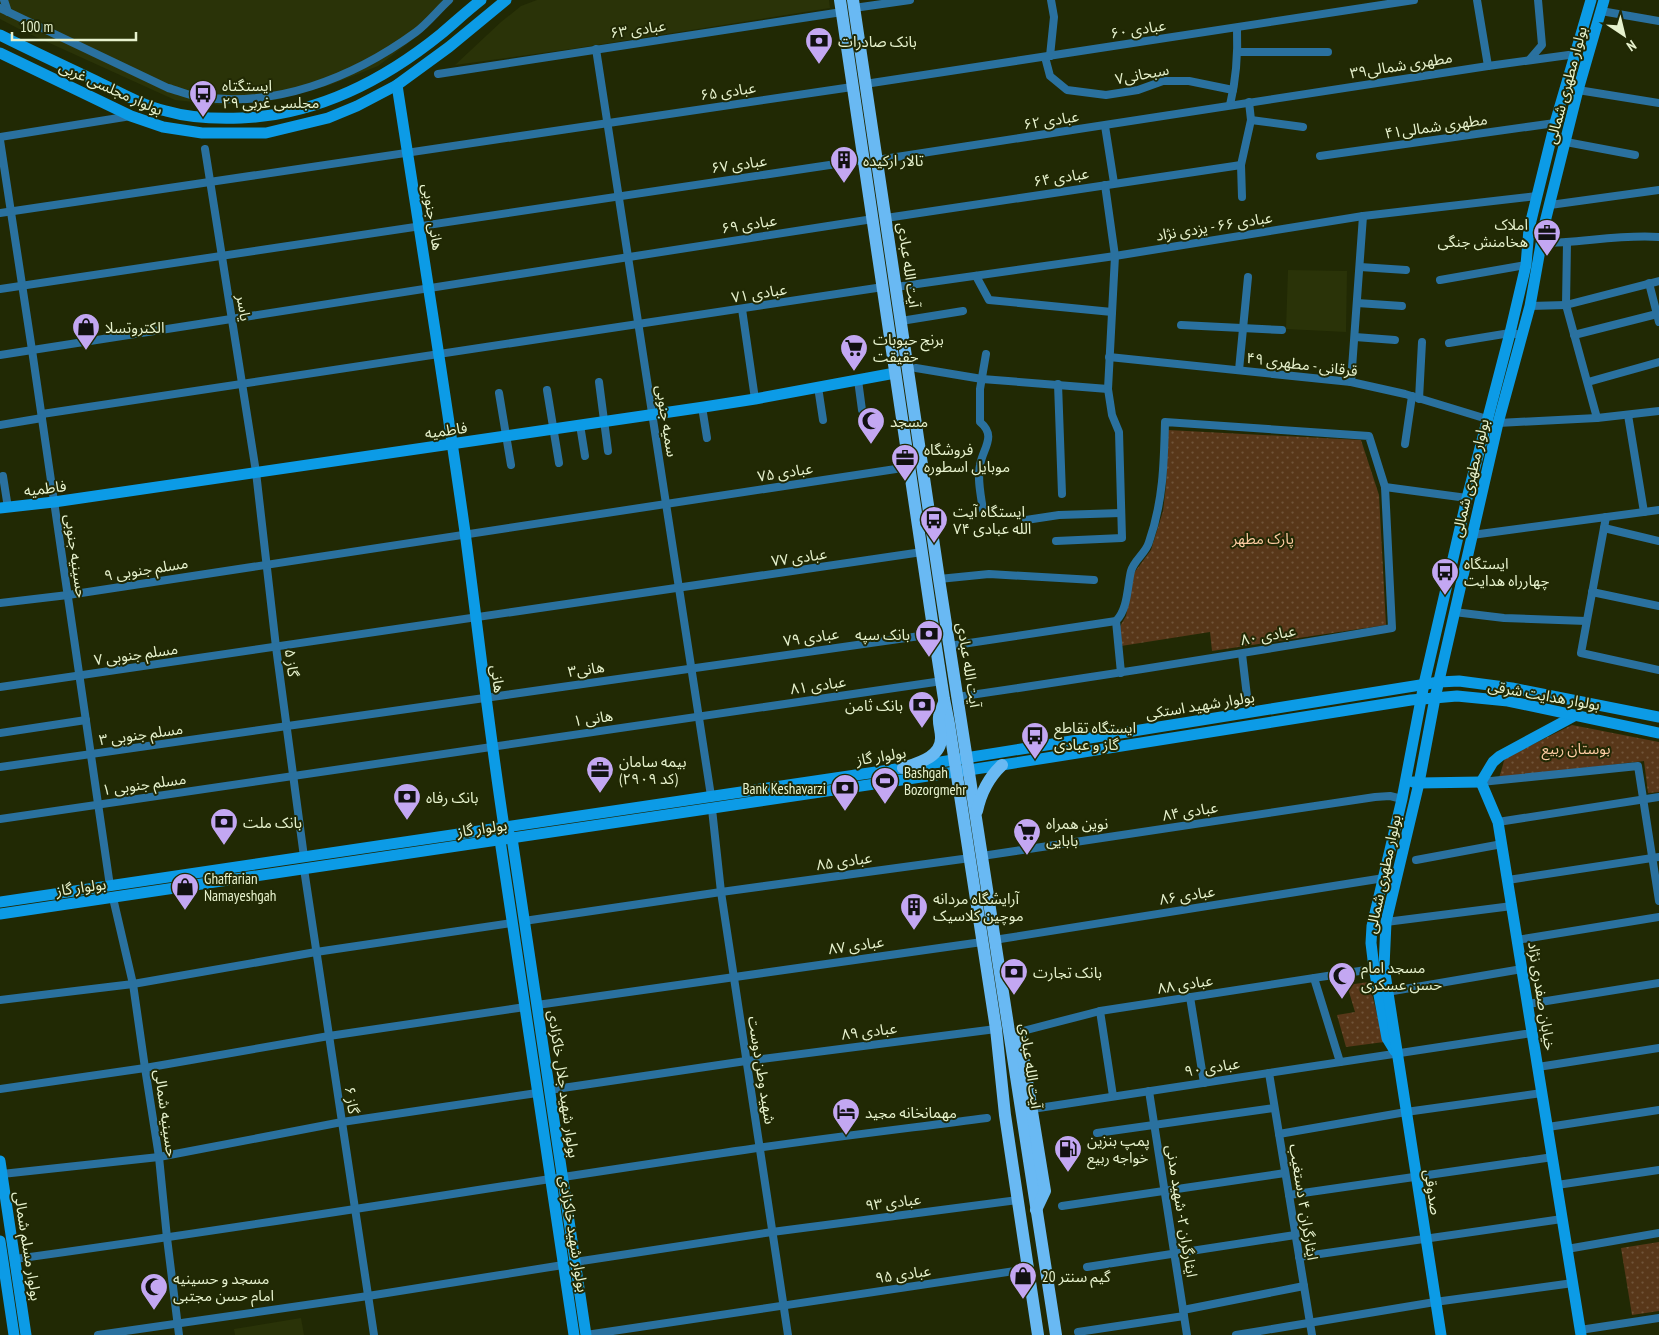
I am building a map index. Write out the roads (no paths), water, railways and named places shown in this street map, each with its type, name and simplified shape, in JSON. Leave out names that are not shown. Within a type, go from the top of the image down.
[{"type":"main road","name":"بولوار مجلسی غربی","points":[[0,36],[139,102],[166,112],[203,118],[264,117],[323,104],[389,71],[440,35],[481,0]]},
{"type":"main road","name":"بولوار مجلسی غربی","points":[[0,53],[131,116],[162,127],[202,134],[266,133],[328,118],[357,106],[397,85],[449,47],[506,0]]},
{"type":"main road","name":"بولوار مطهری شمالی","points":[[1396,1053],[1388,992],[1371,943],[1372,926],[1402,799],[1424,684],[1467,498],[1493,420],[1516,334],[1529,229],[1555,123],[1591,0]]},
{"type":"main road","name":"آیت الله عبادی","points":[[847,5],[859,85],[877,160],[957,697],[961,758],[988,941],[1005,1115],[1038,1335]]},
{"type":"main road","name":"بولوار مطهری شمالی","points":[[1516,334],[1530,306],[1550,205],[1578,90],[1602,5]]},
{"type":"main road","name":"هانی جنوبی","points":[[397,85],[452,444]]},
{"type":"main road","name":"آیت الله عبادی","points":[[859,85],[863,160],[934,634],[944,699],[961,758]]},
{"type":"main road","name":"فاطمیه","points":[[4,508],[651,415],[754,399],[895,373]]},
{"type":"main road","name":"بولوار مطهری شمالی","points":[[1396,1053],[1386,1038],[1379,968],[1386,922],[1419,783],[1438,682],[1472,535],[1493,420]]},
{"type":"main road","name":"هانی","points":[[452,444],[504,827]]},
{"type":"main road","name":"بولوار هدایت شرقی","points":[[1438,682],[1459,681],[1512,688],[1659,717]]},
{"type":"main road","name":"بولوار شهید استکی","points":[[961,758],[1438,682]]},
{"type":"main road","name":"بولوار هدایت شرقی","points":[[1422,700],[1457,696],[1508,701],[1659,733]]},
{"type":"main road","points":[[904,768],[930,758],[941,744],[942,737],[939,718],[944,699]]},
{"type":"main road","name":"بولوار شهید استکی","points":[[963,771],[1422,700]]},
{"type":"main road","points":[[1406,780],[1419,783],[1481,782],[1493,762],[1500,756],[1576,715]]},
{"type":"main road","name":"بولوار گاز","points":[[0,914],[304,857],[961,758]]},
{"type":"main road","points":[[976,818],[986,784],[993,773],[1002,765]]},
{"type":"main road","name":"آیت الله عبادی","points":[[963,771],[976,818],[976,857]]},
{"type":"main road","name":"بولوار گاز","points":[[0,902],[111,892],[304,869],[963,771]]},
{"type":"main road","name":"خیابان صفدری نژاد","points":[[1481,782],[1498,822],[1502,844],[1581,1333]]},
{"type":"main road","points":[[504,827],[512,838]]},
{"type":"main road","points":[[500,840],[504,827]]},
{"type":"main road","name":"بولوار شهید جلال خاکزادی","points":[[512,838],[586,1335]]},
{"type":"main road","name":"بولوار شهید خاکزادی","points":[[500,840],[574,1335]]},
{"type":"main road","name":"آیت الله عبادی","points":[[988,941],[1014,1063],[1027,1111],[1036,1210],[1056,1335]]},
{"type":"main road","points":[[1005,1115],[1027,1111],[1027,1076],[1020,1032]]},
{"type":"main road","name":"صدوقی","points":[[1396,1053],[1441,1335]]},
{"type":"main road","points":[[1014,1063],[1027,1076]]},
{"type":"main road","name":"بولوار مسلم شمالی","points":[[0,1161],[26,1335]]},
{"type":"main road","name":"بولوار مسلم شمالی","points":[[0,1242],[14,1335]]},
{"type":"street","points":[[4,0],[4,10],[168,88],[193,96],[230,98],[275,96],[335,79],[378,56],[417,31],[449,0]]},
{"type":"street","name":"عبادی ۶۳","points":[[438,74],[596,49],[847,5],[910,0]]},
{"type":"street","points":[[1048,56],[1054,17],[1052,0]]},
{"type":"street","name":"عبادی ۶۰","points":[[859,85],[1414,0]]},
{"type":"street","points":[[1477,0],[1488,66]]},
{"type":"street","points":[[1530,60],[1542,45],[1538,0]]},
{"type":"street","points":[[1602,5],[1659,21]]},
{"type":"street","points":[[1230,105],[1234,90],[1238,52],[1237,28]]},
{"type":"street","name":"سمیه جنوبی","points":[[596,49],[640,324],[651,415],[711,796]]},
{"type":"street","points":[[1238,52],[1328,52]]},
{"type":"street","name":"مطهری شمالی۳۹","points":[[1230,105],[1576,54]]},
{"type":"street","name":"سبحانی۷","points":[[1048,56],[1050,76],[1067,90],[1106,95],[1138,90],[1163,81],[1189,81],[1234,90]]},
{"type":"street","name":"عبادی ۶۵","points":[[0,213],[859,85]]},
{"type":"street","points":[[1578,90],[1659,103]]},
{"type":"street","points":[[1242,197],[1241,165],[1251,120],[1249,102]]},
{"type":"street","name":"عبادی ۶۲","points":[[877,160],[1105,126],[1230,105]]},
{"type":"street","points":[[0,139],[131,116]]},
{"type":"street","points":[[1251,120],[1303,127]]},
{"type":"street","name":"مطهری شمالی۴۱","points":[[1320,156],[1555,123]]},
{"type":"street","points":[[1056,541],[1122,538],[1119,432],[1112,415],[1108,389],[1115,256],[1105,126]]},
{"type":"street","name":"حسینیه جنوبی","points":[[0,139],[111,892]]},
{"type":"street","points":[[1566,142],[1635,155]]},
{"type":"street","name":"یاسر","points":[[205,149],[256,472]]},
{"type":"street","name":"عبادی ۶۷","points":[[0,288],[863,160]]},
{"type":"street","name":"عبادی ۶۴","points":[[886,218],[1241,165]]},
{"type":"street","points":[[1550,205],[1659,190]]},
{"type":"street","name":"عبادی ۶۶ - یزدی نژاد","points":[[896,287],[1115,256],[1363,216],[1537,196]]},
{"type":"street","points":[[1352,382],[1363,216]]},
{"type":"street","name":"عبادی ۶۹","points":[[0,355],[872,219]]},
{"type":"street","points":[[1542,243],[1567,243],[1645,236],[1659,238]]},
{"type":"street","points":[[1567,243],[1566,306],[1597,418]]},
{"type":"street","points":[[1440,280],[1526,265]]},
{"type":"street","points":[[1360,267],[1406,270]]},
{"type":"street","points":[[976,276],[989,300],[1112,312]]},
{"type":"street","points":[[1239,370],[1248,277]]},
{"type":"street","points":[[1530,306],[1566,306],[1659,281]]},
{"type":"street","points":[[1574,335],[1658,318],[1649,283]]},
{"type":"street","name":"عبادی ۷۱","points":[[0,425],[42,416],[242,384],[883,288]]},
{"type":"street","points":[[1357,303],[1402,306]]},
{"type":"street","points":[[742,309],[754,399]]},
{"type":"street","points":[[901,320],[963,311]]},
{"type":"street","points":[[1181,325],[1243,330],[1282,330]]},
{"type":"street","points":[[1449,343],[1516,334]]},
{"type":"street","points":[[1355,337],[1395,340]]},
{"type":"street","points":[[1405,444],[1415,398],[1422,342]]},
{"type":"street","points":[[983,510],[980,466],[989,437],[986,427],[980,422],[982,379],[986,354]]},
{"type":"street","name":"قرقانی - مطهری ۴۹","points":[[1110,357],[1352,382],[1493,420],[1597,418],[1659,413]]},
{"type":"street","points":[[1588,382],[1659,362]]},
{"type":"street","points":[[916,368],[982,379],[1108,389]]},
{"type":"street","points":[[858,380],[862,410]]},
{"type":"street","points":[[599,382],[608,451]]},
{"type":"street","points":[[1058,384],[1062,494]]},
{"type":"street","points":[[818,387],[823,420]]},
{"type":"street","points":[[547,390],[559,463]]},
{"type":"street","points":[[499,393],[510,465]]},
{"type":"street","points":[[702,407],[706,438]]},
{"type":"street","points":[[1628,415],[1644,512]]},
{"type":"street","name":"عبادی ۸۰","points":[[957,697],[1242,654],[1392,628],[1385,487],[1369,436],[1165,422],[1163,483],[1159,508],[1149,545],[1132,568],[1122,614],[1116,621]]},
{"type":"street","points":[[580,425],[585,456]]},
{"type":"street","name":"عبادی ۷۵","points":[[465,534],[909,468]]},
{"type":"street","name":"گاز ۵","points":[[256,472],[276,647],[304,857]]},
{"type":"street","points":[[3,476],[4,508]]},
{"type":"street","points":[[1385,487],[1467,498]]},
{"type":"street","points":[[1472,535],[1659,510]]},
{"type":"street","points":[[1026,520],[1059,515],[1121,513]]},
{"type":"street","points":[[1606,517],[1581,653],[1659,670]]},
{"type":"street","points":[[1604,528],[1659,541]]},
{"type":"street","name":"مسلم جنوبی ۹","points":[[0,603],[465,534]]},
{"type":"street","name":"عبادی ۷۷","points":[[475,618],[922,552]]},
{"type":"street","points":[[939,579],[989,574],[1094,580]]},
{"type":"street","points":[[1592,592],[1659,606]]},
{"type":"street","points":[[1454,612],[1504,618],[1586,621]]},
{"type":"street","name":"مسلم جنوبی ۷","points":[[0,687],[475,618]]},
{"type":"street","points":[[949,646],[1116,621],[1121,673]]},
{"type":"street","name":"عبادی ۷۹","points":[[692,668],[934,634]]},
{"type":"street","points":[[1242,654],[1248,713]]},
{"type":"street","name":"هانی۳","points":[[286,727],[692,668]]},
{"type":"street","name":"عبادی ۸۱","points":[[699,716],[942,681]]},
{"type":"street","name":"هانی ۱","points":[[293,776],[699,716]]},
{"type":"street","points":[[0,733],[86,720]]},
{"type":"street","name":"مسلم جنوبی ۳","points":[[0,767],[286,727]]},
{"type":"street","points":[[1481,782],[1638,766],[1656,857],[1659,901]]},
{"type":"street","name":"۱ مسلم جنوبی","points":[[0,819],[293,776]]},
{"type":"street","name":"عبادی ۸۴","points":[[976,857],[1375,797],[1390,796],[1402,799]]},
{"type":"street","points":[[1498,822],[1659,797]]},
{"type":"street","name":"شهید وطن دوست","points":[[712,808],[721,892],[788,1335]]},
{"type":"street","points":[[1416,860],[1502,844]]},
{"type":"street","name":"عبادی ۸۵","points":[[524,921],[976,857]]},
{"type":"street","points":[[1508,880],[1656,857]]},
{"type":"street","name":"گاز ۶","points":[[304,869],[374,1335]]},
{"type":"street","name":"عبادی ۸۶","points":[[988,941],[1384,878]]},
{"type":"street","name":"حسینیه شمالی","points":[[111,892],[133,984],[146,1068],[179,1335]]},
{"type":"street","points":[[1386,922],[1512,906]]},
{"type":"street","points":[[1518,940],[1659,917]]},
{"type":"street","points":[[0,1000],[133,984],[316,952],[512,923]]},
{"type":"street","name":"عبادی ۸۷","points":[[537,1005],[988,941]]},
{"type":"street","name":"عبادی ۸۸","points":[[1020,1032],[1100,1011],[1379,968]]},
{"type":"street","points":[[1388,992],[1522,969]]},
{"type":"street","points":[[1314,978],[1340,1062]]},
{"type":"street","points":[[1528,1004],[1659,983]]},
{"type":"street","points":[[1190,997],[1204,1083]]},
{"type":"street","points":[[0,1089],[146,1068],[329,1036],[524,1007]]},
{"type":"street","points":[[1100,1011],[1113,1096]]},
{"type":"street","name":"عبادی ۸۹","points":[[550,1090],[746,1061],[996,1029]]},
{"type":"street","points":[[1012,1048],[1016,1035],[1020,1032]]},
{"type":"street","name":"عبادی ۹۰","points":[[1027,1111],[1113,1096],[1532,1033]]},
{"type":"street","points":[[1538,1067],[1659,1048]]},
{"type":"street","name":"ایثارگران ۴ دستغیب","points":[[1269,1073],[1312,1335]]},
{"type":"street","name":"ایثارگران ۲- شهید مدنی","points":[[1149,1091],[1187,1335]]},
{"type":"street","points":[[2,1174],[158,1157],[342,1122],[537,1093]]},
{"type":"street","points":[[1279,1134],[1406,1112],[1542,1093]]},
{"type":"street","points":[[1097,1132],[1274,1108]]},
{"type":"street","points":[[1548,1127],[1659,1110]]},
{"type":"street","points":[[15,1259],[166,1238],[759,1147],[986,1118]]},
{"type":"street","points":[[1289,1195],[1552,1157]]},
{"type":"street","points":[[1557,1186],[1659,1170]]},
{"type":"street","points":[[1062,1206],[1285,1174]]},
{"type":"street","name":"عبادی ۹۳","points":[[575,1262],[772,1232],[1018,1200]]},
{"type":"street","points":[[1299,1257],[1562,1219]]},
{"type":"street","points":[[1567,1249],[1659,1233]]},
{"type":"street","points":[[1087,1267],[1295,1235]]},
{"type":"street","points":[[98,1335],[368,1296],[563,1265]]},
{"type":"street","name":"عبادی ۹۵","points":[[586,1335],[1028,1269]]},
{"type":"street","points":[[1236,1335],[1436,1302],[1573,1282]]},
{"type":"street","points":[[1078,1332],[1183,1313],[1304,1286]]},
{"type":"street","points":[[1581,1333],[1659,1318]]},
{"type":"place","name":"بانک صادرات","points":[[819,65]]},
{"type":"place","name":"ایستگتاه مجلسی غربی ۲۹","points":[[203,118]]},
{"type":"place","name":"تالار ارکیده","points":[[844,184]]},
{"type":"place","name":"املاک هخامنش جنگی","points":[[1547,257]]},
{"type":"place","name":"الکتروتسلا","points":[[86,351]]},
{"type":"place","name":"برنج حبوبات حقیقت","points":[[854,372]]},
{"type":"place","name":"مسجد","points":[[871,445]]},
{"type":"place","name":"فروشگاه موبایل اسطوره","points":[[905,482]]},
{"type":"place","name":"ایستگاه آیت الله عبادی ۷۴","points":[[934,544]]},
{"type":"place","name":"ایستگاه چهارراه هدایت","points":[[1445,596]]},
{"type":"place","name":"بانک سپه","points":[[929,658]]},
{"type":"place","name":"بانک ثامن","points":[[922,729]]},
{"type":"place","name":"ایستگاه تقاطع گاز و عبادی","points":[[1035,760]]},
{"type":"place","name":"بیمه سامان (کد ۲۹۰۹)","points":[[600,794]]},
{"type":"place","name":"Bashgah Bozorgmehr","points":[[885,805]]},
{"type":"place","name":"Bank Keshavarzi","points":[[845,812]]},
{"type":"place","name":"بانک رفاه","points":[[407,821]]},
{"type":"place","name":"بانک ملت","points":[[224,846]]},
{"type":"place","name":"نوین همراه بابایی","points":[[1027,856]]},
{"type":"place","name":"Ghaffarian Namayeshgah","points":[[185,911]]},
{"type":"place","name":"آرایشگاه مردانه موچین کلاسیک","points":[[914,931]]},
{"type":"place","name":"بانک تجارت","points":[[1014,996]]},
{"type":"place","name":"مسجد امام حسن عسکری","points":[[1342,1000]]},
{"type":"place","name":"مهمانخانه مجید","points":[[846,1136]]},
{"type":"place","name":"پمپ بنزین خواجه ربیع","points":[[1068,1173]]},
{"type":"place","name":"گیم سنتر 20","points":[[1023,1300]]},
{"type":"place","name":"مسجد و حسینیه امام حسن مجتبی","points":[[154,1311]]},
{"type":"park label","name":"پارک مطهر","points":[[1263,538]]},
{"type":"park label","name":"بوستان ربیع","points":[[1576,748]]}]
